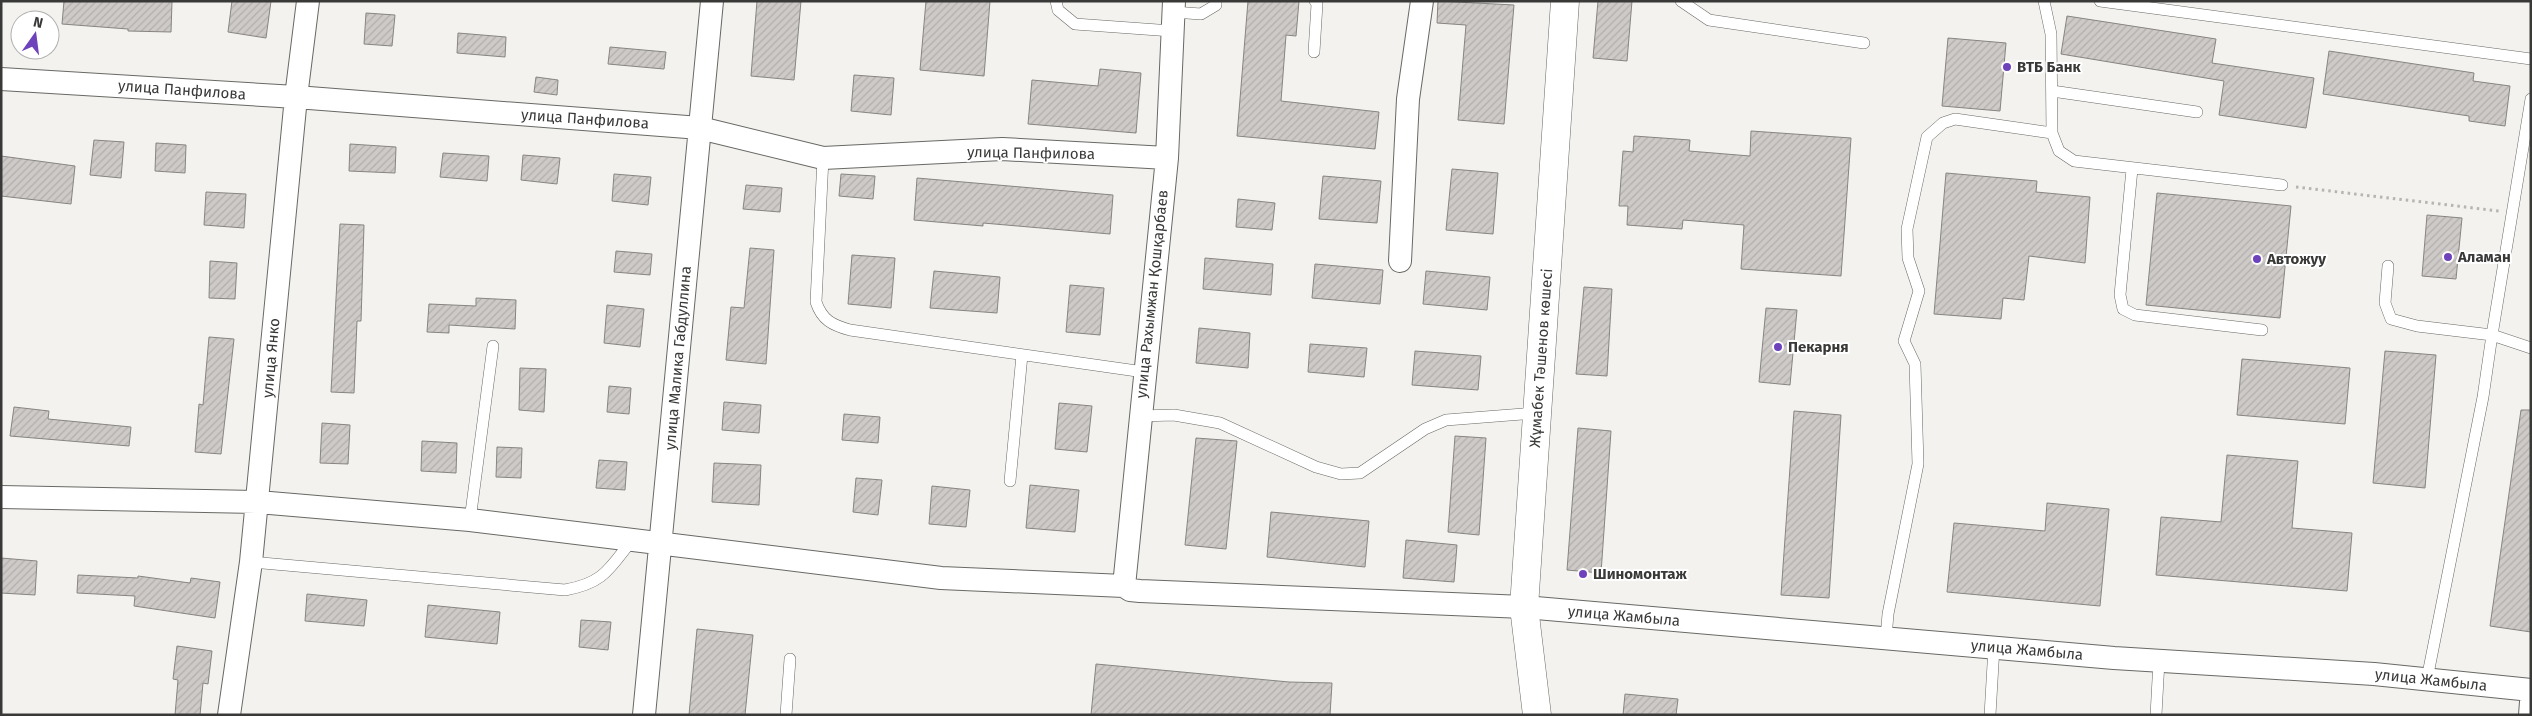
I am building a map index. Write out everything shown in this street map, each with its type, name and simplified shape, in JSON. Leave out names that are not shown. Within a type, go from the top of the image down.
[{"type":"main road","name":"Жұмабек Тәшенов көшесі","points":[[1537,715],[1524,608],[1565,1]]},
{"type":"street","name":"улица Янко","points":[[229,715],[258,502],[296,97],[308,1]]},
{"type":"street","name":"улица Малика Габдуллина","points":[[644,715],[712,1]]},
{"type":"street","points":[[1400,261],[1408,99],[1422,1]]},
{"type":"street","name":"улица Рахымжан Қошқарбаев","points":[[1124,586],[1166,158],[1173,15]]},
{"type":"street","name":"улица Панфилова","points":[[1,79],[296,97],[700,128],[823,158],[1002,149],[1166,158]]},
{"type":"street","name":"улица Жамбыла","points":[[1,497],[258,502],[470,520],[941,578],[1124,586],[1130,590],[1140,591],[1524,608],[2159,660],[2427,679],[2531,690]]},
{"type":"street","points":[[2530,715],[2531,702]]},
{"type":"lane","points":[[1056,1],[1058,10],[1075,24],[1201,14],[1216,5],[1216,1]]},
{"type":"lane","points":[[1314,52],[1317,4],[1315,1]]},
{"type":"lane","points":[[1681,1],[1709,20],[1864,43]]},
{"type":"lane","points":[[2044,1],[2051,34],[2052,133],[2059,151],[2074,161],[2282,185]]},
{"type":"lane","points":[[2100,1],[2531,59]]},
{"type":"lane","points":[[2052,91],[2197,112]]},
{"type":"lane","points":[[2427,679],[2483,397],[2531,99]]},
{"type":"lane","points":[[1886,638],[1888,614],[1918,464],[1915,364],[1904,341],[1919,291],[1908,258],[1907,229],[1927,137],[1942,123],[1955,119],[2052,133]]},
{"type":"lane","points":[[823,158],[816,302],[819,313],[827,321],[850,330],[1144,372]]},
{"type":"lane","points":[[2132,168],[2120,295],[2123,309],[2135,315],[2262,330]]},
{"type":"lane","points":[[2388,266],[2385,303],[2391,319],[2417,326],[2492,335],[2531,348]]},
{"type":"lane","points":[[470,520],[493,346]]},
{"type":"lane","points":[[1010,481],[1022,355]]},
{"type":"lane","points":[[1140,416],[1174,415],[1220,423],[1316,467],[1341,474],[1360,474],[1425,429],[1446,420],[1537,412]]},
{"type":"lane","points":[[251,562],[565,590],[587,586],[603,576],[632,540]]},
{"type":"lane","points":[[1990,715],[1994,647]]},
{"type":"lane","points":[[786,715],[790,660]]},
{"type":"lane","points":[[2156,715],[2159,660]]},
{"type":"path","points":[[2282,185],[2512,213]]},
{"type":"building","points":[[64,1],[172,1],[171,32],[128,31],[128,29],[62,24]]},
{"type":"building","points":[[232,1],[271,1],[266,38],[228,32]]},
{"type":"building","points":[[757,1],[801,1],[794,80],[751,76]]},
{"type":"building","points":[[926,1],[990,1],[984,76],[920,70]]},
{"type":"building","points":[[1248,1],[1299,1],[1296,36],[1286,35],[1281,101],[1379,112],[1375,149],[1237,136]]},
{"type":"building","points":[[1438,1],[1514,5],[1504,124],[1458,120],[1466,25],[1437,23]]},
{"type":"building","points":[[1598,1],[1632,1],[1627,61],[1593,58]]},
{"type":"building","points":[[366,13],[395,15],[392,46],[364,44]]},
{"type":"building","points":[[2067,16],[2216,39],[2212,63],[2314,78],[2306,128],[2219,115],[2224,81],[2061,54]]},
{"type":"building","points":[[458,33],[506,37],[505,57],[457,53]]},
{"type":"building","points":[[1948,38],[2006,43],[2000,111],[1942,106]]},
{"type":"building","points":[[610,47],[666,52],[664,69],[608,64]]},
{"type":"building","points":[[2329,51],[2474,73],[2473,81],[2510,86],[2505,126],[2469,121],[2469,116],[2323,94]]},
{"type":"building","points":[[1100,69],[1141,73],[1136,133],[1028,124],[1032,80],[1098,86]]},
{"type":"building","points":[[854,75],[894,78],[891,115],[851,111]]},
{"type":"building","points":[[536,77],[558,80],[557,95],[534,92]]},
{"type":"building","points":[[1751,131],[1851,138],[1841,276],[1741,269],[1744,225],[1683,220],[1682,229],[1627,225],[1628,206],[1619,206],[1623,151],[1633,152],[1634,136],[1690,140],[1689,151],[1750,156]]},
{"type":"building","points":[[94,140],[124,142],[121,178],[90,175]]},
{"type":"building","points":[[156,143],[186,145],[185,173],[155,171]]},
{"type":"building","points":[[350,144],[396,147],[395,173],[349,171]]},
{"type":"building","points":[[443,153],[489,156],[487,181],[440,177]]},
{"type":"building","points":[[523,155],[560,158],[557,184],[521,180]]},
{"type":"building","points":[[1,156],[75,166],[71,204],[1,196]]},
{"type":"building","points":[[1452,169],[1498,173],[1493,234],[1446,230]]},
{"type":"building","points":[[1946,173],[2037,181],[2036,192],[2090,197],[2085,263],[2029,256],[2024,300],[2003,298],[2001,319],[1934,314]]},
{"type":"building","points":[[614,174],[651,177],[648,205],[612,201]]},
{"type":"building","points":[[841,174],[875,176],[873,199],[839,196]]},
{"type":"building","points":[[1323,176],[1381,181],[1377,223],[1319,219]]},
{"type":"building","points":[[917,178],[1113,195],[1110,234],[983,223],[983,226],[914,220]]},
{"type":"building","points":[[746,185],[782,188],[780,212],[743,209]]},
{"type":"building","points":[[206,192],[246,194],[244,228],[204,225]]},
{"type":"building","points":[[2157,193],[2291,206],[2280,318],[2146,305]]},
{"type":"building","points":[[1238,199],[1275,203],[1272,230],[1236,227]]},
{"type":"building","points":[[2427,215],[2462,218],[2456,279],[2422,276]]},
{"type":"building","points":[[340,224],[364,225],[361,321],[357,321],[354,393],[331,392]]},
{"type":"building","points":[[750,248],[774,250],[766,364],[726,360],[731,307],[744,308]]},
{"type":"building","points":[[616,251],[652,254],[650,275],[614,272]]},
{"type":"building","points":[[852,255],[895,258],[891,308],[848,304]]},
{"type":"building","points":[[1205,258],[1273,264],[1271,295],[1203,289]]},
{"type":"building","points":[[210,261],[237,263],[235,299],[209,298]]},
{"type":"building","points":[[1315,264],[1383,270],[1380,304],[1312,298]]},
{"type":"building","points":[[934,271],[1000,277],[997,313],[930,308]]},
{"type":"building","points":[[1426,271],[1490,277],[1487,310],[1423,304]]},
{"type":"building","points":[[1070,285],[1104,288],[1100,335],[1066,332]]},
{"type":"building","points":[[1584,287],[1612,289],[1607,376],[1576,374]]},
{"type":"building","points":[[476,298],[516,300],[515,329],[449,325],[449,333],[427,332],[429,304],[476,306]]},
{"type":"building","points":[[607,305],[644,309],[640,347],[604,343]]},
{"type":"building","points":[[1766,308],[1797,310],[1790,385],[1759,382]]},
{"type":"building","points":[[1199,328],[1250,333],[1248,368],[1196,363]]},
{"type":"building","points":[[209,337],[234,339],[221,454],[195,452],[199,404],[203,405]]},
{"type":"building","points":[[1310,344],[1367,348],[1364,377],[1308,372]]},
{"type":"building","points":[[1415,351],[1481,356],[1478,390],[1412,385]]},
{"type":"building","points":[[2385,351],[2436,355],[2425,488],[2373,483]]},
{"type":"building","points":[[2242,359],[2350,368],[2345,424],[2237,415]]},
{"type":"building","points":[[520,368],[546,369],[544,412],[519,410]]},
{"type":"building","points":[[609,386],[631,388],[629,414],[607,412]]},
{"type":"building","points":[[724,402],[761,405],[759,433],[722,430]]},
{"type":"building","points":[[1059,403],[1092,406],[1087,452],[1055,449]]},
{"type":"building","points":[[14,407],[49,411],[48,419],[131,427],[129,446],[10,436]]},
{"type":"building","points":[[2521,410],[2531,410],[2531,632],[2490,626]]},
{"type":"building","points":[[1794,411],[1841,415],[1829,598],[1781,595]]},
{"type":"building","points":[[844,414],[880,417],[878,443],[842,440]]},
{"type":"building","points":[[322,423],[350,425],[348,464],[320,463]]},
{"type":"building","points":[[1578,428],[1611,431],[1601,573],[1567,570]]},
{"type":"building","points":[[1455,436],[1486,438],[1479,535],[1448,532]]},
{"type":"building","points":[[1196,438],[1237,441],[1226,549],[1185,545]]},
{"type":"building","points":[[422,441],[457,443],[456,473],[421,471]]},
{"type":"building","points":[[497,447],[522,448],[521,478],[496,477]]},
{"type":"building","points":[[2227,455],[2298,461],[2292,528],[2352,533],[2347,591],[2156,575],[2161,517],[2221,522]]},
{"type":"building","points":[[599,460],[627,462],[625,490],[596,488]]},
{"type":"building","points":[[714,463],[761,465],[759,505],[712,502]]},
{"type":"building","points":[[856,478],[882,480],[878,515],[853,512]]},
{"type":"building","points":[[1030,485],[1079,490],[1075,532],[1026,528]]},
{"type":"building","points":[[932,486],[970,490],[966,527],[929,524]]},
{"type":"building","points":[[2047,503],[2109,509],[2100,606],[1947,592],[1954,523],[2045,531]]},
{"type":"building","points":[[1271,512],[1369,521],[1365,567],[1267,557]]},
{"type":"building","points":[[1406,540],[1457,545],[1454,582],[1403,578]]},
{"type":"building","points":[[1,558],[37,561],[35,595],[1,593]]},
{"type":"building","points":[[78,575],[138,578],[138,576],[190,583],[191,578],[220,582],[215,618],[134,606],[135,596],[77,593]]},
{"type":"building","points":[[307,594],[367,600],[364,626],[305,621]]},
{"type":"building","points":[[428,605],[500,612],[497,644],[425,637]]},
{"type":"building","points":[[581,620],[611,622],[608,650],[579,647]]},
{"type":"building","points":[[697,629],[753,635],[745,715],[689,715]]},
{"type":"building","points":[[177,646],[212,651],[208,684],[203,683],[200,715],[175,715],[178,680],[173,679]]},
{"type":"building","points":[[1096,664],[1289,682],[1332,683],[1330,715],[1091,715]]},
{"type":"building","points":[[1625,694],[1678,699],[1676,715],[1623,715]]},
{"type":"place","name":"ВТБ Банк","points":[[2007,67]]},
{"type":"place","name":"Аламан","points":[[2448,257]]},
{"type":"place","name":"Автожуу","points":[[2257,259]]},
{"type":"place","name":"Пекарня","points":[[1778,347]]},
{"type":"place","name":"Шиномонтаж","points":[[1583,574]]}]
